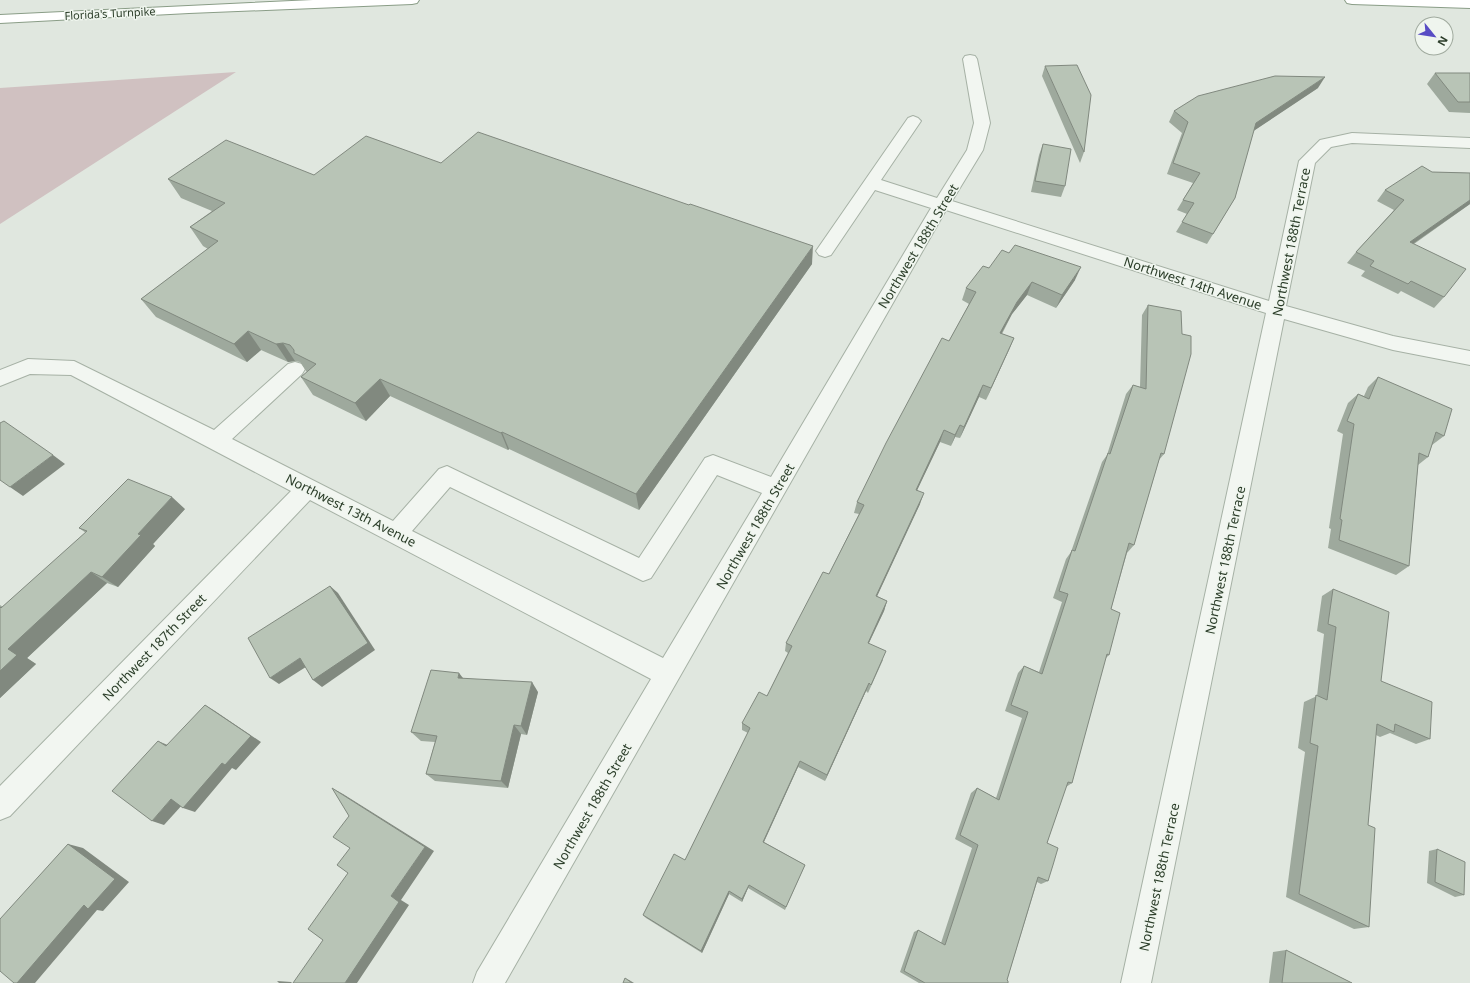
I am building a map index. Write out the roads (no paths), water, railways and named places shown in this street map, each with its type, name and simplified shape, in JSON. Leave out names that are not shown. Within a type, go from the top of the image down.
[{"type":"highway","name":"Florida's Turnpike","points":[[0,19],[189,9],[412,0]]},
{"type":"highway","points":[[1352,0],[1470,4]]},
{"type":"street","name":"Northwest 188th Street","points":[[488,983],[942,204],[975,150],[982,123],[970,59]]},
{"type":"street","points":[[825,251],[913,121]]},
{"type":"street","name":"Northwest 188th Terrace","points":[[1136,983],[1307,161],[1326,143],[1352,138],[1470,143]]},
{"type":"street","name":"Northwest 14th Avenue","points":[[872,183],[1277,310],[1393,343],[1470,358]]},
{"type":"street","name":"Northwest 13th Avenue","points":[[0,378],[28,366],[74,368],[668,674]]},
{"type":"street","points":[[216,441],[295,369]]},
{"type":"street","points":[[396,533],[447,475],[643,571],[713,464],[776,489]]},
{"type":"street","name":"Northwest 187th Street","points":[[0,806],[308,488]]}]
